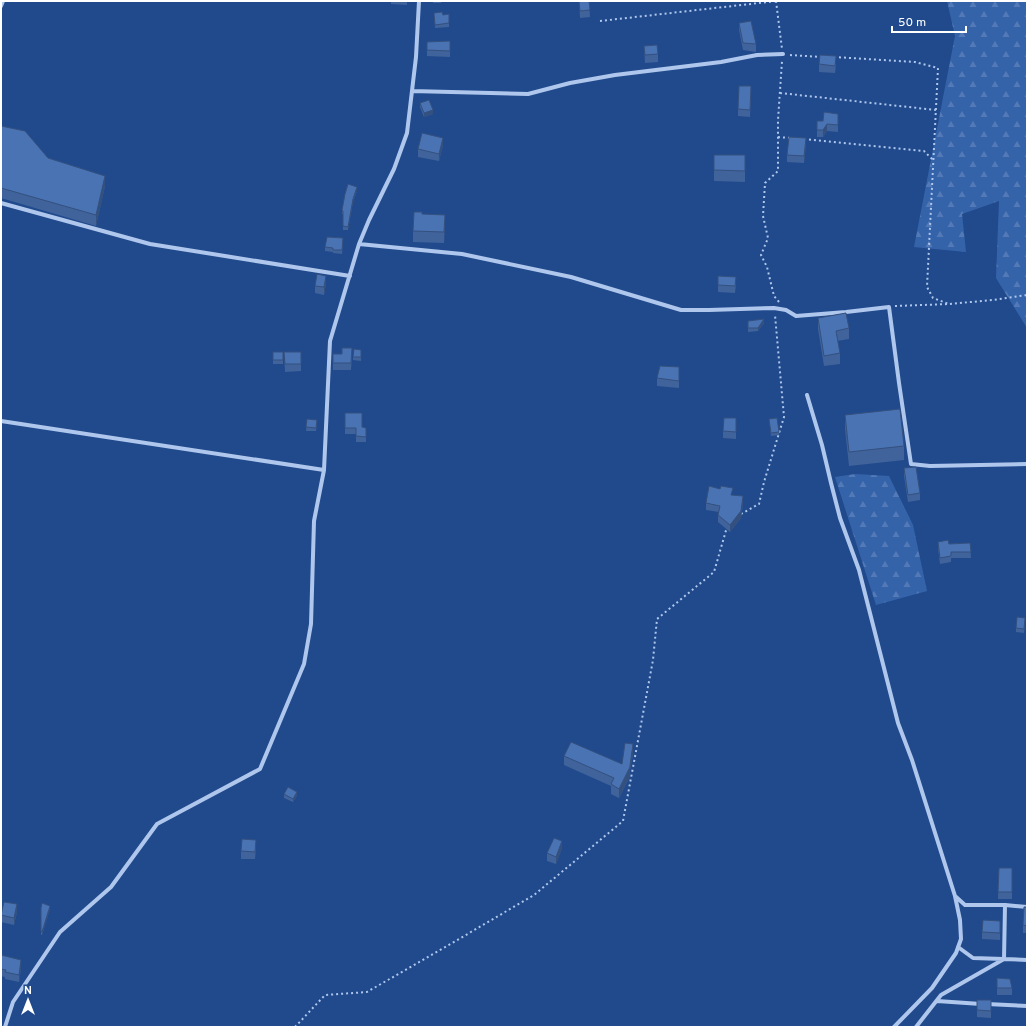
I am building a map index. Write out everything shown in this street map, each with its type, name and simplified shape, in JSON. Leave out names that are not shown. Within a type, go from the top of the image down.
[{"type":"street","points":[[1,6],[3,1]]},
{"type":"street","points":[[5,1027],[13,1002],[60,932],[111,887],[157,824],[260,769],[304,664],[311,624],[314,521],[324,470],[330,342],[359,244],[368,220],[394,168],[407,132],[416,57],[419,1]]},
{"type":"street","points":[[412,91],[528,94],[570,83],[615,74],[721,62],[758,55],[783,54]]},
{"type":"street","points":[[1,203],[150,244],[350,276]]},
{"type":"street","points":[[359,244],[462,254],[571,277],[681,310],[774,308],[786,310],[796,316],[889,307],[911,464],[930,466],[1027,464]]},
{"type":"street","points":[[807,394],[822,445],[840,518],[859,570],[898,723],[912,760],[955,896],[960,920],[961,939],[956,953],[932,988],[894,1027]]},
{"type":"street","points":[[1,421],[324,470]]},
{"type":"street","points":[[955,896],[965,905],[1005,905],[1027,907]]},
{"type":"street","points":[[1004,959],[1005,905]]},
{"type":"street","points":[[958,947],[973,958],[1027,960]]},
{"type":"street","points":[[916,1027],[941,996],[1004,959]]},
{"type":"street","points":[[937,1001],[1027,1006]]},
{"type":"path","points":[[600,21],[776,1],[783,54],[778,137],[778,171],[765,182],[763,216],[768,238],[761,255],[767,267],[774,296],[786,310]]},
{"type":"path","points":[[783,54],[822,57]]},
{"type":"path","points":[[829,57],[915,62],[938,68],[928,287],[933,298],[949,304]]},
{"type":"path","points":[[780,93],[936,110]]},
{"type":"path","points":[[778,137],[794,138]]},
{"type":"path","points":[[801,139],[924,151],[933,160]]},
{"type":"path","points":[[889,307],[949,304],[1027,295]]},
{"type":"path","points":[[741,514],[759,504],[764,482],[784,417],[774,308]]},
{"type":"path","points":[[295,1027],[325,996],[368,992],[534,894],[623,821],[653,660],[657,619],[714,572],[729,521]]},
{"type":"green space","points":[[947,1],[1027,1],[1027,328],[996,278],[999,201],[962,214],[966,252],[914,247],[955,36]]},
{"type":"green space","points":[[855,474],[889,476],[913,525],[927,591],[876,605],[835,477]]},
{"type":"building","points":[[579,1],[589,1],[590,10],[580,11]]},
{"type":"building","points":[[442,12],[443,15],[449,14],[449,23],[435,25],[434,13]]},
{"type":"building","points":[[751,21],[756,44],[743,43],[739,23]]},
{"type":"building","points":[[450,41],[450,51],[427,50],[427,42]]},
{"type":"building","points":[[657,45],[658,54],[645,55],[644,46]]},
{"type":"building","points":[[820,55],[836,56],[835,66],[819,64]]},
{"type":"building","points":[[739,86],[751,86],[750,110],[738,109]]},
{"type":"building","points":[[429,100],[433,110],[424,113],[420,103]]},
{"type":"building","points":[[824,112],[838,114],[838,125],[827,124],[823,130],[817,130],[817,121],[823,121]]},
{"type":"building","points":[[1,126],[25,131],[48,158],[105,176],[96,215],[1,188]]},
{"type":"building","points":[[422,133],[443,138],[439,154],[418,149]]},
{"type":"building","points":[[789,137],[806,138],[804,156],[787,155]]},
{"type":"building","points":[[714,155],[745,155],[745,171],[714,170]]},
{"type":"building","points":[[348,184],[357,187],[353,199],[348,227],[343,226],[342,210]]},
{"type":"building","points":[[414,212],[422,212],[422,214],[445,215],[444,232],[413,231]]},
{"type":"building","points":[[327,237],[343,238],[342,250],[333,250],[333,248],[325,247]]},
{"type":"building","points":[[317,274],[326,276],[324,287],[315,286]]},
{"type":"building","points":[[718,276],[736,277],[735,286],[718,285]]},
{"type":"building","points":[[846,313],[849,328],[836,331],[840,353],[824,356],[818,318]]},
{"type":"building","points":[[764,319],[758,328],[748,328],[748,321]]},
{"type":"building","points":[[342,348],[352,348],[351,363],[333,363],[333,354],[342,354]]},
{"type":"building","points":[[354,349],[361,350],[361,357],[353,357]]},
{"type":"building","points":[[273,352],[283,352],[283,360],[273,360]]},
{"type":"building","points":[[284,352],[301,352],[301,364],[285,364]]},
{"type":"building","points":[[660,366],[679,367],[679,381],[657,378]]},
{"type":"building","points":[[900,409],[904,446],[849,452],[845,415]]},
{"type":"building","points":[[345,413],[362,413],[362,427],[366,428],[366,437],[356,436],[356,428],[345,428]]},
{"type":"building","points":[[724,418],[736,418],[736,432],[723,431]]},
{"type":"building","points":[[777,418],[779,432],[771,433],[769,419]]},
{"type":"building","points":[[307,419],[317,420],[316,428],[306,427]]},
{"type":"building","points":[[916,467],[920,493],[908,495],[904,468]]},
{"type":"building","points":[[709,486],[720,489],[721,486],[733,488],[731,495],[743,496],[741,511],[730,525],[718,515],[720,506],[706,503]]},
{"type":"building","points":[[948,540],[949,544],[970,543],[971,552],[951,552],[951,556],[940,558],[938,542]]},
{"type":"building","points":[[1017,617],[1025,618],[1024,629],[1016,628]]},
{"type":"building","points":[[571,742],[622,764],[625,743],[633,744],[630,767],[619,789],[611,784],[614,778],[564,756]]},
{"type":"building","points":[[288,787],[297,792],[293,799],[284,794]]},
{"type":"building","points":[[554,838],[562,841],[556,857],[547,853]]},
{"type":"building","points":[[242,839],[256,840],[255,852],[241,851]]},
{"type":"building","points":[[999,868],[1012,868],[1012,892],[998,892]]},
{"type":"building","points":[[4,902],[17,904],[14,918],[1,915]]},
{"type":"building","points":[[42,903],[50,906],[42,932],[41,908]]},
{"type":"building","points":[[1024,907],[1027,907],[1027,926],[1023,925]]},
{"type":"building","points":[[983,920],[1000,921],[1000,933],[982,932]]},
{"type":"building","points":[[1,955],[21,960],[19,975],[5,972],[6,970],[1,969]]},
{"type":"building","points":[[997,978],[1010,979],[1012,988],[997,988]]},
{"type":"building","points":[[977,1000],[991,1000],[991,1011],[977,1010]]}]
